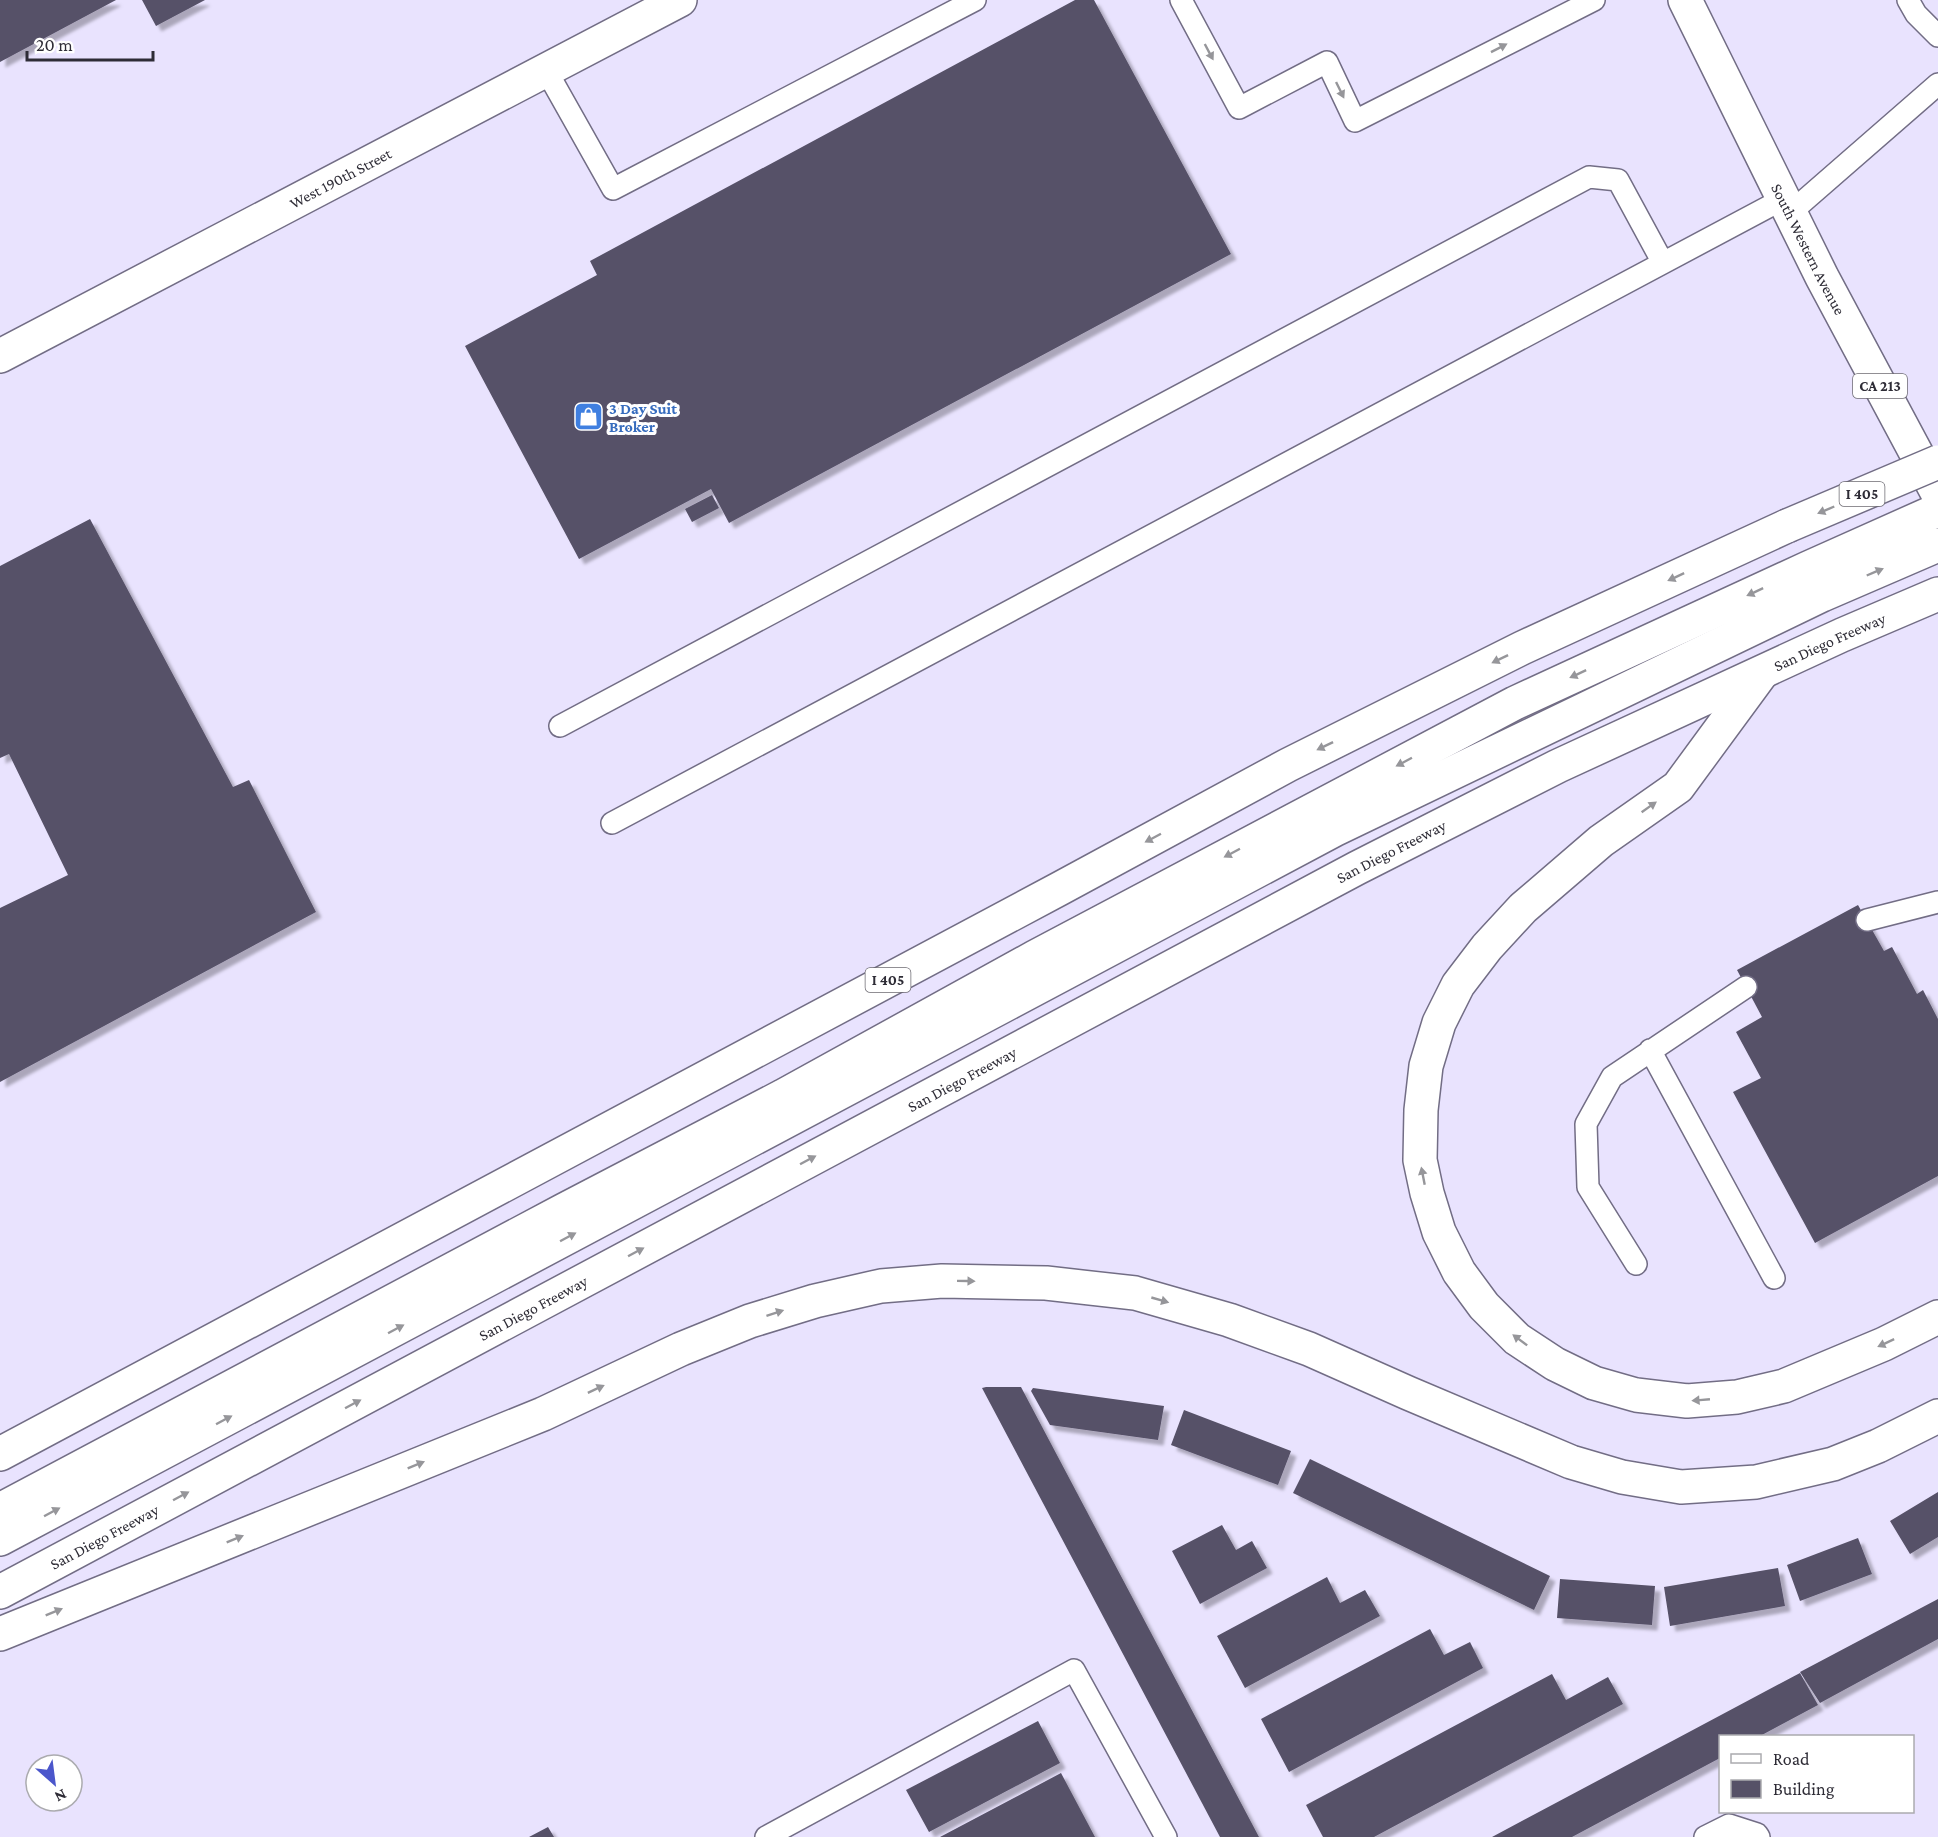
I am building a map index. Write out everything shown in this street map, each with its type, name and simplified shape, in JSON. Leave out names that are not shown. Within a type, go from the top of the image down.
[{"type":"main road","name":"West 190th Street","points":[[0,356],[680,0]]},
{"type":"main road","name":"South Western Avenue","points":[[1685,0],[1827,288],[1938,494]]},
{"type":"main road","name":"I 405","points":[[0,1454],[1288,765],[1522,648],[1787,526],[1938,462]]},
{"type":"main road","points":[[0,1539],[1334,830],[1815,582],[1938,510]]},
{"type":"main road","points":[[0,1510],[783,1096],[1035,957],[1515,703],[1815,582],[1938,545]]},
{"type":"main road","name":"San Diego Freeway","points":[[0,1592],[1346,873],[1558,765],[1842,635],[1938,594]]},
{"type":"main road","points":[[1763,671],[1678,787],[1601,841],[1523,908],[1486,946],[1458,985],[1438,1023],[1426,1066],[1421,1110],[1420,1160],[1427,1193],[1439,1232],[1459,1272],[1484,1306],[1517,1339],[1555,1364],[1594,1383],[1636,1395],[1688,1401],[1737,1397],[1784,1386],[1884,1344],[1938,1317]]},
{"type":"main road","points":[[0,1634],[543,1414],[681,1349],[741,1325],[814,1301],[881,1286],[942,1281],[1046,1283],[1135,1293],[1229,1320],[1309,1349],[1571,1462],[1622,1477],[1681,1487],[1756,1482],[1833,1464],[1878,1446],[1938,1416]]},
{"type":"lane","points":[[546,70],[613,189],[975,0]]},
{"type":"lane","points":[[1181,0],[1239,108],[1326,62],[1355,121],[1594,0]]},
{"type":"lane","points":[[1908,0],[1916,14],[1938,36]]},
{"type":"lane","points":[[612,823],[1663,263],[1786,206],[1938,84]]},
{"type":"lane","points":[[560,726],[1588,177],[1618,180],[1663,263]]},
{"type":"lane","points":[[1867,920],[1938,902]]},
{"type":"lane","points":[[1636,1264],[1588,1187],[1586,1124],[1612,1077],[1746,987]]},
{"type":"lane","points":[[1650,1050],[1774,1278]]},
{"type":"lane","points":[[766,1837],[1074,1670],[1166,1837]]},
{"type":"lane","points":[[1705,1837],[1729,1824],[1757,1834],[1759,1837]]},
{"type":"building","points":[[0,0],[116,0],[0,62]]},
{"type":"building","points":[[142,0],[205,0],[156,26]]},
{"type":"building","points":[[1075,0],[1094,0],[1231,254],[729,523],[711,489],[579,559],[465,346],[597,275],[590,261]]},
{"type":"building","points":[[712,495],[719,508],[692,522],[685,509]]},
{"type":"building","points":[[90,519],[233,787],[249,780],[316,912],[0,1082],[0,908],[68,875],[9,754],[0,758],[0,566]]},
{"type":"building","points":[[1858,905],[1884,951],[1892,947],[1917,994],[1923,990],[1938,1019],[1938,1176],[1815,1243],[1733,1092],[1761,1078],[1736,1032],[1762,1017],[1737,970]]},
{"type":"building","points":[[1021,1387],[1259,1837],[1220,1837],[982,1388]]},
{"type":"building","points":[[1033,1388],[1164,1406],[1158,1440],[1050,1425],[1031,1391]]},
{"type":"building","points":[[1184,1410],[1291,1451],[1278,1485],[1171,1445]]},
{"type":"building","points":[[1310,1459],[1550,1576],[1534,1610],[1293,1493]]},
{"type":"building","points":[[1938,1492],[1938,1537],[1910,1554],[1890,1521]]},
{"type":"building","points":[[1222,1525],[1236,1550],[1252,1541],[1267,1568],[1200,1604],[1172,1551]]},
{"type":"building","points":[[1858,1538],[1872,1574],[1800,1601],[1787,1565]]},
{"type":"building","points":[[1778,1568],[1785,1606],[1670,1626],[1664,1587]]},
{"type":"building","points":[[1327,1577],[1340,1603],[1365,1590],[1380,1616],[1245,1688],[1217,1636]]},
{"type":"building","points":[[1560,1579],[1655,1586],[1652,1625],[1557,1618]]},
{"type":"building","points":[[1938,1599],[1938,1639],[1820,1703],[1800,1672]]},
{"type":"building","points":[[1430,1629],[1444,1655],[1470,1642],[1483,1668],[1289,1772],[1261,1719]]},
{"type":"building","points":[[1800,1673],[1818,1705],[1762,1735],[1719,1735],[1719,1759],[1572,1837],[1492,1837]]},
{"type":"building","points":[[1552,1674],[1566,1700],[1608,1677],[1623,1704],[1374,1837],[1323,1837],[1306,1805]]},
{"type":"building","points":[[1038,1721],[1060,1763],[929,1832],[906,1790]]},
{"type":"building","points":[[1061,1773],[1095,1837],[940,1837]]},
{"type":"building","points":[[548,1827],[554,1837],[529,1837]]},
{"type":"place","name":"3 Day Suit Broker","points":[[588,417]]}]
